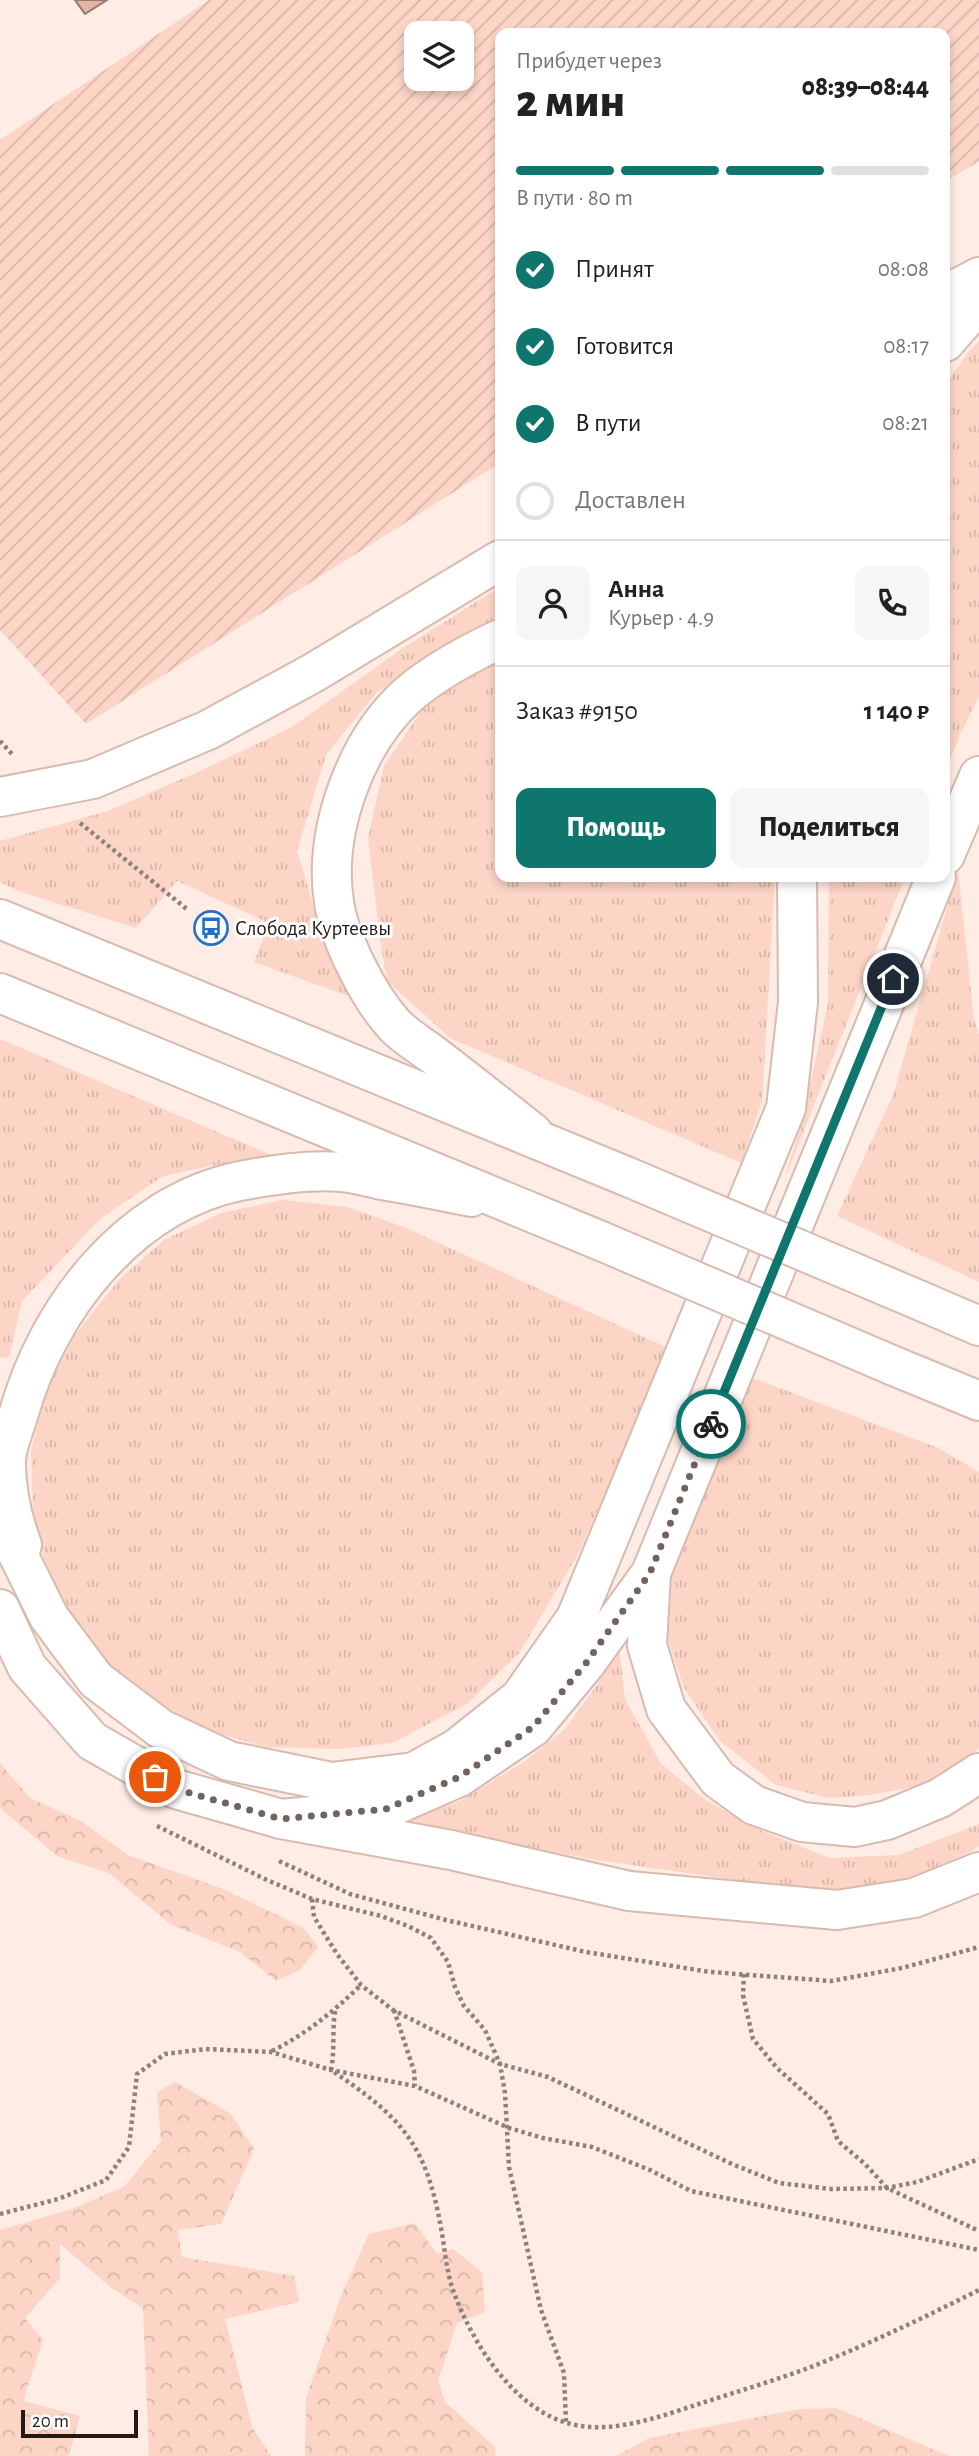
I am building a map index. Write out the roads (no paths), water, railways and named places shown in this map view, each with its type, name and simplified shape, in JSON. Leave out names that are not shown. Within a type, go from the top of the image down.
[{"type":"main road","points":[[950,292],[979,277]]},
{"type":"main road","points":[[950,336],[979,303]]},
{"type":"main road","points":[[0,797],[93,779],[208,730],[313,673],[495,563]]},
{"type":"main road","points":[[495,641],[470,653],[409,694],[373,735],[345,793],[337,825],[333,850],[334,902],[348,947],[367,988],[392,1023],[546,1143]]},
{"type":"main road","points":[[950,843],[979,776]]},
{"type":"main road","points":[[0,1518],[49,1618],[96,1680],[161,1728],[229,1761],[332,1782],[414,1772],[456,1749],[520,1698],[576,1618],[786,1108],[798,1002],[797,882]]},
{"type":"main road","points":[[281,1819],[386,1809],[459,1777],[533,1727],[586,1663],[650,1573],[934,882]]},
{"type":"main road","points":[[0,919],[628,1177],[979,1326]]},
{"type":"main road","points":[[0,993],[195,1075],[521,1206],[979,1401]]},
{"type":"main road","points":[[49,1618],[12,1517],[6,1459],[25,1388],[57,1323],[89,1278],[113,1251],[153,1218],[191,1197],[238,1181],[287,1174],[341,1172],[521,1206]]},
{"type":"main road","points":[[933,1382],[979,1422]]},
{"type":"main road","points":[[650,1573],[648,1645],[666,1709],[718,1779],[754,1805],[802,1822],[855,1827],[887,1820],[940,1798],[979,1773]]},
{"type":"main road","points":[[0,1609],[27,1667],[92,1741],[176,1789],[281,1819],[451,1850],[629,1891],[837,1910],[914,1898],[979,1872]]},
{"type":"place","name":"Слобода Куртеевы","points":[[211,928]]}]
